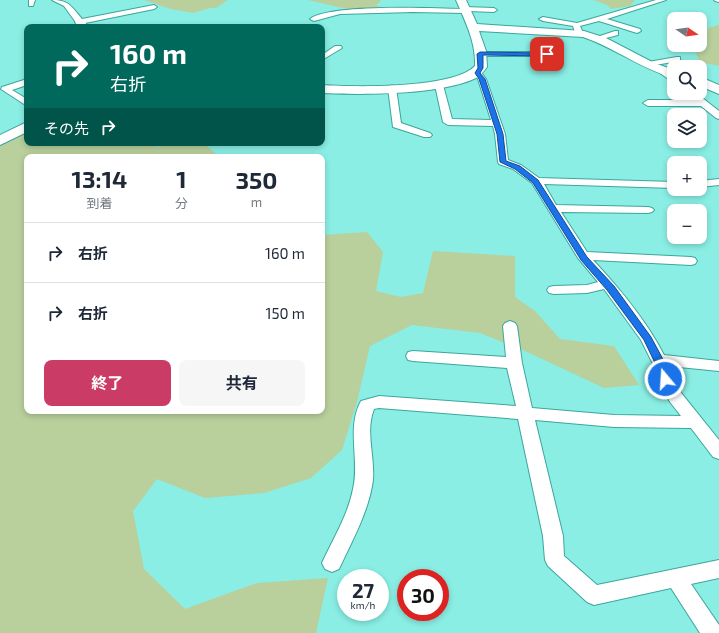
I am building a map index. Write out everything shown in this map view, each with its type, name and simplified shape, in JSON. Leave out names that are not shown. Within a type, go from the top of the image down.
[{"type":"street","points":[[56,0],[66,5],[81,24]]},
{"type":"street","points":[[314,19],[340,12],[413,10],[466,13],[578,29],[598,18],[663,0]]},
{"type":"street","points":[[81,24],[154,7]]},
{"type":"street","points":[[453,19],[466,13],[494,10]]},
{"type":"street","points":[[325,89],[392,88],[439,85],[471,77],[481,68],[480,54],[478,43],[466,13]]},
{"type":"street","points":[[598,18],[637,31]]},
{"type":"street","points":[[81,24],[106,19]]},
{"type":"street","points":[[543,19],[578,29],[648,64],[667,71]]},
{"type":"street","points":[[598,38],[615,33]]},
{"type":"street","points":[[325,56],[338,48]]},
{"type":"street","points":[[480,54],[547,54]]},
{"type":"street","points":[[648,64],[677,59]]},
{"type":"street","points":[[477,73],[482,79],[500,134],[503,162],[517,167],[536,181],[583,256],[607,284],[648,339],[665,379],[676,398],[719,452]]},
{"type":"street","points":[[24,83],[5,89],[24,101]]},
{"type":"street","points":[[707,84],[719,90]]},
{"type":"street","points":[[439,85],[448,122],[496,123]]},
{"type":"street","points":[[392,88],[396,125],[427,135]]},
{"type":"street","points":[[700,100],[719,116]]},
{"type":"street","points":[[648,102],[704,103]]},
{"type":"street","points":[[0,140],[24,128]]},
{"type":"street","points":[[536,181],[667,185]]},
{"type":"street","points":[[707,183],[719,182]]},
{"type":"street","points":[[553,208],[648,210]]},
{"type":"street","points":[[583,256],[691,261]]},
{"type":"street","points":[[554,290],[587,290],[607,284]]},
{"type":"street","points":[[510,326],[514,363],[553,536],[555,560],[594,595],[719,568]]},
{"type":"street","points":[[413,356],[514,363]]},
{"type":"street","points":[[658,360],[719,366]]},
{"type":"street","points":[[332,563],[359,502],[364,478],[362,416],[367,406],[379,402],[525,412],[614,421],[695,422]]},
{"type":"street","points":[[676,578],[712,633]]},
{"type":"green space","points":[[144,0],[228,0],[216,8],[210,8],[193,13],[171,9]]},
{"type":"green space","points":[[308,0],[381,0],[376,5],[387,10],[347,9]]},
{"type":"green space","points":[[593,0],[635,0],[630,6],[611,9],[607,5]]},
{"type":"green space","points":[[719,25],[719,66],[707,63],[707,60],[699,60],[695,52],[707,52],[708,28]]},
{"type":"green space","points":[[24,133],[24,146],[207,146],[216,154],[24,154],[24,414],[325,414],[325,235],[367,232],[383,252],[376,291],[401,297],[423,293],[433,251],[515,256],[515,297],[535,311],[560,339],[614,346],[639,385],[604,388],[525,351],[480,333],[412,325],[370,346],[357,402],[342,450],[311,478],[264,493],[205,498],[157,479],[133,511],[144,569],[185,609],[257,583],[328,578],[316,633],[0,633],[0,145]]},
{"type":"route","points":[[547,54],[480,54],[481,68],[477,73],[482,79],[500,134],[503,162],[517,167],[536,181],[584,258],[610,288],[648,339],[660,363],[665,379]]}]
